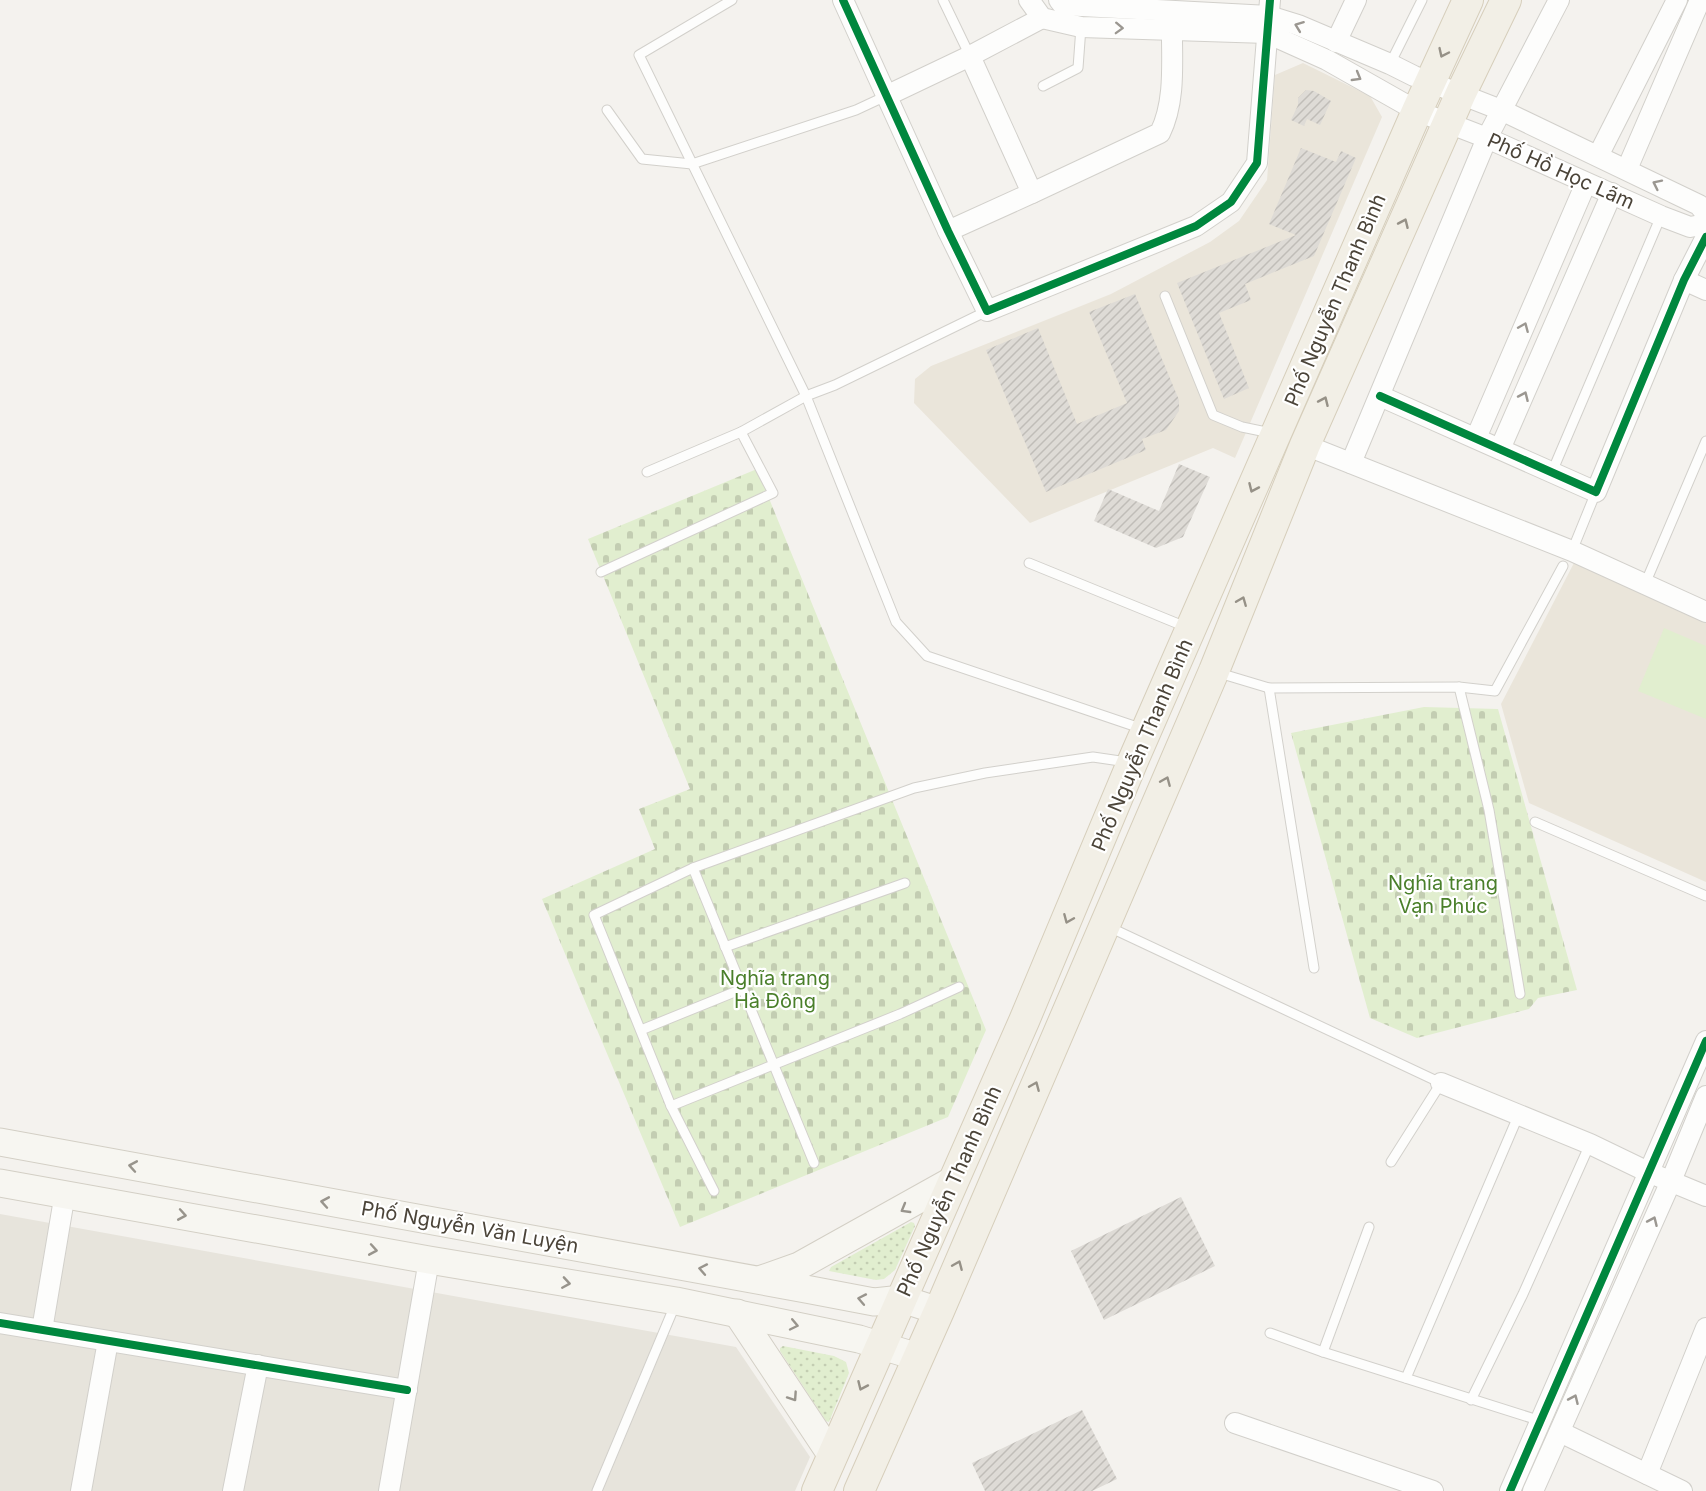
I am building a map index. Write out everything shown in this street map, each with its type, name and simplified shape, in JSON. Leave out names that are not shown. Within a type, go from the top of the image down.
[{"type":"main road","name":"Phố Nguyễn Thanh Bình","points":[[817,1491],[1087,874],[1132,763],[1417,111],[1468,0]]},
{"type":"main road","name":"Phố Nguyễn Thanh Bình","points":[[858,1491],[939,1311],[1214,671],[1305,445],[1461,93],[1506,0]]},
{"type":"main road","name":"Phố Nguyễn Văn Luyện","points":[[0,1142],[874,1302],[902,1299],[939,1311]]},
{"type":"main road","points":[[761,1280],[799,1266],[955,1179]]},
{"type":"main road","name":"Phố Nguyễn Văn Luyện","points":[[0,1183],[429,1260],[676,1301],[880,1345],[918,1357]]},
{"type":"main road","points":[[737,1313],[832,1456]]},
{"type":"street","points":[[843,0],[987,311],[1196,226],[1231,202],[1257,163],[1269,16]]},
{"type":"street","points":[[1029,0],[1042,18]]},
{"type":"street","points":[[1336,42],[1356,0]]},
{"type":"street","points":[[1351,463],[1486,138],[1559,0]]},
{"type":"street","points":[[1598,156],[1677,0]]},
{"type":"street","points":[[1627,169],[1700,0]]},
{"type":"street","points":[[1063,2],[1172,5],[1269,16]]},
{"type":"street","points":[[948,231],[1160,133],[1167,119],[1171,82],[1172,5]]},
{"type":"street","points":[[886,96],[1042,18],[1081,27],[1172,30],[1269,16]]},
{"type":"street","name":"Phố Hồ Học Lãm","points":[[1269,16],[1298,25],[1501,110],[1699,205],[1706,214]]},
{"type":"street","name":"Phố Hồ Học Lãm","points":[[1269,16],[1327,60],[1417,111],[1486,138],[1661,216],[1690,226],[1706,224]]},
{"type":"street","points":[[970,56],[1032,193]]},
{"type":"street","points":[[1476,438],[1586,183]]},
{"type":"street","points":[[1500,449],[1612,193]]},
{"type":"street","points":[[1380,396],[1596,492],[1684,280],[1706,237]]},
{"type":"street","points":[[1684,280],[1706,290]]},
{"type":"street","points":[[1305,445],[1568,559],[1645,584],[1706,612]]},
{"type":"street","points":[[1510,1491],[1706,1041]]},
{"type":"street","points":[[1441,1083],[1590,1144],[1648,1172],[1706,1196]]},
{"type":"street","points":[[1533,1491],[1671,1181],[1706,1096]]},
{"type":"street","points":[[42,1330],[64,1193]]},
{"type":"street","points":[[389,1491],[429,1260]]},
{"type":"street","points":[[0,1323],[407,1390]]},
{"type":"street","points":[[1647,1474],[1706,1328]]},
{"type":"street","points":[[81,1491],[108,1341]]},
{"type":"street","points":[[233,1491],[258,1365]]},
{"type":"street","points":[[1235,1423],[1433,1491]]},
{"type":"street","points":[[1560,1432],[1682,1491]]},
{"type":"lane","points":[[732,0],[639,55],[806,396],[896,622],[927,656],[1147,731]]},
{"type":"lane","points":[[944,0],[970,56]]},
{"type":"lane","points":[[1390,64],[1422,0]]},
{"type":"lane","points":[[1042,18],[1063,2]]},
{"type":"lane","points":[[1043,86],[1078,69],[1081,27]]},
{"type":"lane","points":[[607,110],[642,159],[692,164],[856,110],[886,96]]},
{"type":"lane","points":[[1552,472],[1661,216]]},
{"type":"lane","points":[[1165,296],[1213,415],[1242,428],[1277,434]]},
{"type":"lane","points":[[647,472],[741,432],[806,396],[835,385],[987,311]]},
{"type":"lane","points":[[601,572],[774,493],[741,432]]},
{"type":"lane","points":[[1645,584],[1706,441]]},
{"type":"lane","points":[[1214,671],[1269,688],[1459,687],[1495,691],[1568,559],[1596,492]]},
{"type":"lane","points":[[1029,563],[1191,629]]},
{"type":"lane","points":[[1459,687],[1489,810],[1520,994]]},
{"type":"lane","points":[[1269,688],[1314,968]]},
{"type":"lane","points":[[714,1191],[671,1106],[594,915],[693,868],[914,788],[985,773],[1093,757],[1132,763]]},
{"type":"lane","points":[[1535,822],[1706,896]]},
{"type":"lane","points":[[693,868],[814,1163]]},
{"type":"lane","points":[[725,948],[905,883]]},
{"type":"lane","points":[[1104,925],[1441,1083],[1391,1162]]},
{"type":"lane","points":[[671,1106],[900,1014],[959,987]]},
{"type":"lane","points":[[641,1030],[742,989]]},
{"type":"lane","points":[[1406,1378],[1519,1114]]},
{"type":"lane","points":[[1472,1400],[1523,1294],[1590,1144]]},
{"type":"lane","points":[[1323,1352],[1369,1227]]},
{"type":"lane","points":[[597,1491],[676,1301]]},
{"type":"lane","points":[[1270,1333],[1541,1421]]},
{"type":"shaded area","points":[[1303,63],[1370,96],[1382,117],[1235,458],[1213,448],[1030,523],[914,403],[915,379],[931,366],[1111,294],[1210,242],[1239,221],[1267,180],[1275,75]]},
{"type":"shaded area","points":[[1575,561],[1706,621],[1706,882],[1529,803],[1501,704]]},
{"type":"shaded area","points":[[0,1214],[736,1347],[810,1457],[795,1491],[0,1491]]},
{"type":"green space","name":"Nghĩa trang Hà Đông","points":[[757,469],[986,1030],[948,1117],[680,1227],[542,899],[655,849],[639,809],[690,789],[588,539]]},
{"type":"green space","points":[[1664,628],[1706,646],[1706,719],[1638,691]]},
{"type":"green space","name":"Nghĩa trang Vạn Phúc","points":[[1424,707],[1498,709],[1577,990],[1538,998],[1529,1009],[1417,1038],[1370,1018],[1291,733]]},
{"type":"green space","points":[[911,1222],[915,1226],[895,1270],[884,1279],[876,1280],[829,1271],[831,1267]]},
{"type":"green space","points":[[783,1346],[834,1356],[846,1362],[849,1373],[829,1422],[826,1421],[780,1351]]},
{"type":"building","points":[[1306,90],[1314,91],[1331,101],[1320,125],[1307,119],[1304,126],[1291,120],[1298,105],[1298,98]]},
{"type":"building","points":[[1301,148],[1336,162],[1341,151],[1356,158],[1314,256],[1245,284],[1251,300],[1219,313],[1249,388],[1224,399],[1177,283],[1296,235],[1269,224]]},
{"type":"building","points":[[1135,294],[1179,400],[1179,411],[1166,430],[1142,439],[1146,450],[1046,492],[986,350],[1038,328],[1077,424],[1127,403],[1089,312]]},
{"type":"building","points":[[1179,464],[1210,477],[1183,537],[1156,548],[1094,521],[1108,489],[1159,511]]},
{"type":"building","points":[[1181,1197],[1215,1266],[1104,1320],[1071,1251]]},
{"type":"building","points":[[1082,1410],[1117,1479],[1092,1491],[985,1491],[972,1463]]},
{"type":"cycle path","points":[[843,0],[987,311],[1196,226],[1231,202],[1257,163],[1270,0]]},
{"type":"cycle path","points":[[1380,396],[1596,492],[1684,280],[1706,237]]},
{"type":"cycle path","points":[[1510,1491],[1706,1041]]},
{"type":"cycle path","points":[[0,1323],[407,1390]]}]
